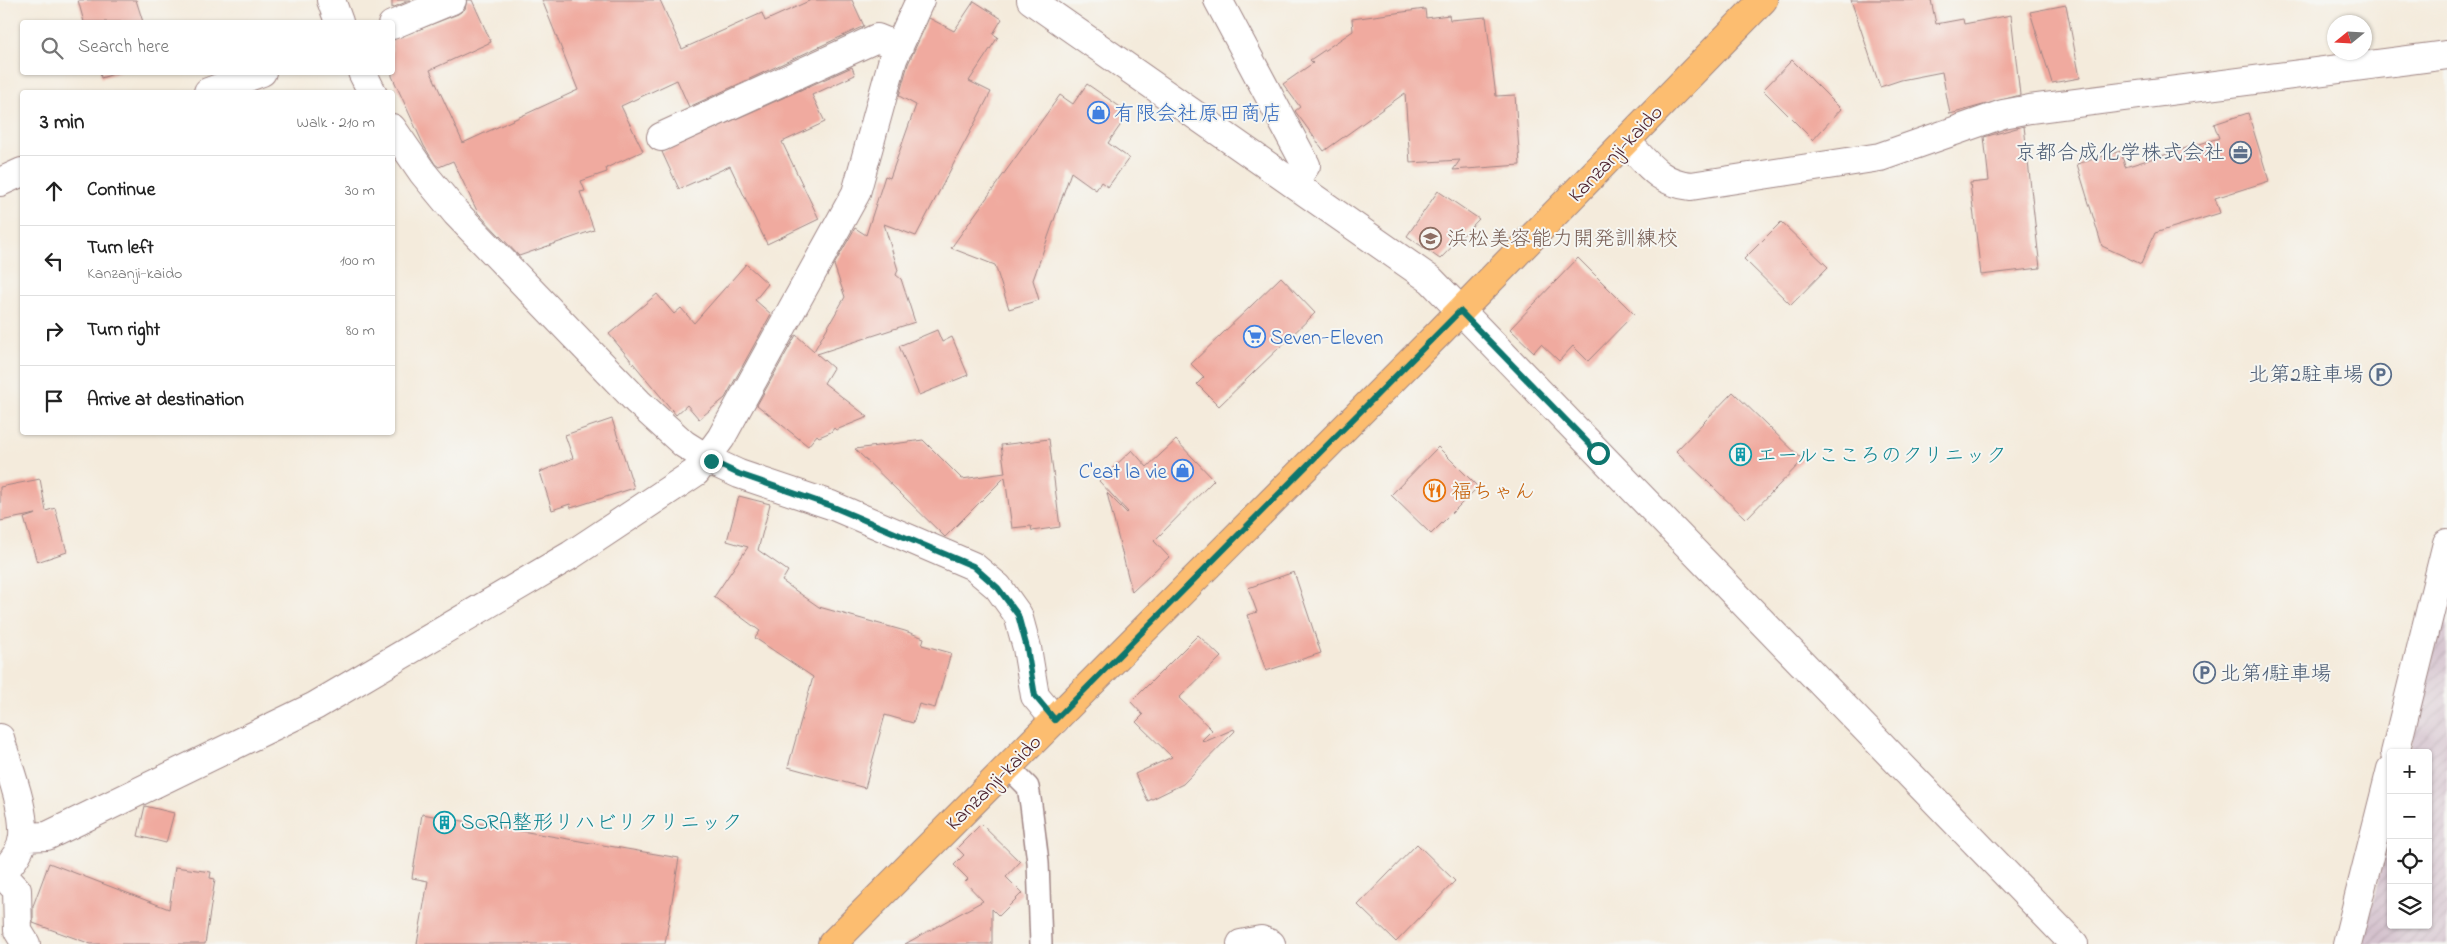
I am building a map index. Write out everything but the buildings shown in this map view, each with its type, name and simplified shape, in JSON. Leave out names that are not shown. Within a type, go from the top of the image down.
[{"type":"main road","name":"Kanzanji-kaido","points":[[832,944],[1460,311],[1763,0]]},
{"type":"street","points":[[331,0],[338,20]]},
{"type":"street","points":[[395,24],[452,0]]},
{"type":"street","points":[[23,836],[47,836],[315,706],[571,555],[696,472],[721,438],[856,193],[885,86],[899,47],[920,0]]},
{"type":"street","points":[[1031,0],[1431,280],[2074,944]]},
{"type":"street","points":[[1218,0],[1306,166],[1293,184]]},
{"type":"street","points":[[662,136],[877,38],[899,47]]},
{"type":"street","points":[[1626,141],[1661,177],[1675,184],[1691,186],[1880,157],[1994,117],[2030,109],[2447,55]]},
{"type":"street","points":[[213,90],[254,75]]},
{"type":"street","points":[[364,75],[371,90]]},
{"type":"street","points":[[395,132],[423,172],[456,213],[660,424],[684,444],[706,458],[739,474],[831,506],[973,566],[998,588],[1018,615],[1027,648],[1035,696],[1055,720]]},
{"type":"street","points":[[0,182],[20,173]]},
{"type":"street","points":[[2396,749],[2447,543]]},
{"type":"street","points":[[0,738],[21,812],[23,836],[14,860],[0,874],[17,890],[18,931],[26,944]]},
{"type":"street","points":[[2347,944],[2387,785]]},
{"type":"street","points":[[1241,944],[1260,940],[1271,944]]},
{"type":"lane","points":[[1008,767],[1028,787],[1032,804],[1038,862],[1041,944]]},
{"type":"shaded area","points":[[2447,601],[2447,944],[2362,944],[2387,844],[2387,929],[2432,929],[2432,749],[2410,749]]},
{"type":"place","name":"有限会社原田商店","points":[[1098,113]]},
{"type":"place","name":"京都合成化学株式会社","points":[[2241,152]]},
{"type":"place","name":"浜松美容能力開発訓練校","points":[[1431,238]]},
{"type":"place","name":"Seven-Eleven","points":[[1254,337]]},
{"type":"place","name":"北第2駐車場","points":[[2380,374]]},
{"type":"place","name":"エールこころのクリニック","points":[[1740,455]]},
{"type":"place","name":"C'eat la vie","points":[[1183,471]]},
{"type":"place","name":"福ちゃん","points":[[1435,491]]},
{"type":"place","name":"北第1駐車場","points":[[2204,673]]},
{"type":"place","name":"SORA整形リハビリクリニック","points":[[445,822]]},
{"type":"route","points":[[711,461],[739,474],[831,506],[973,566],[998,588],[1018,615],[1027,648],[1035,696],[1055,720],[1460,311],[1598,453]]}]
